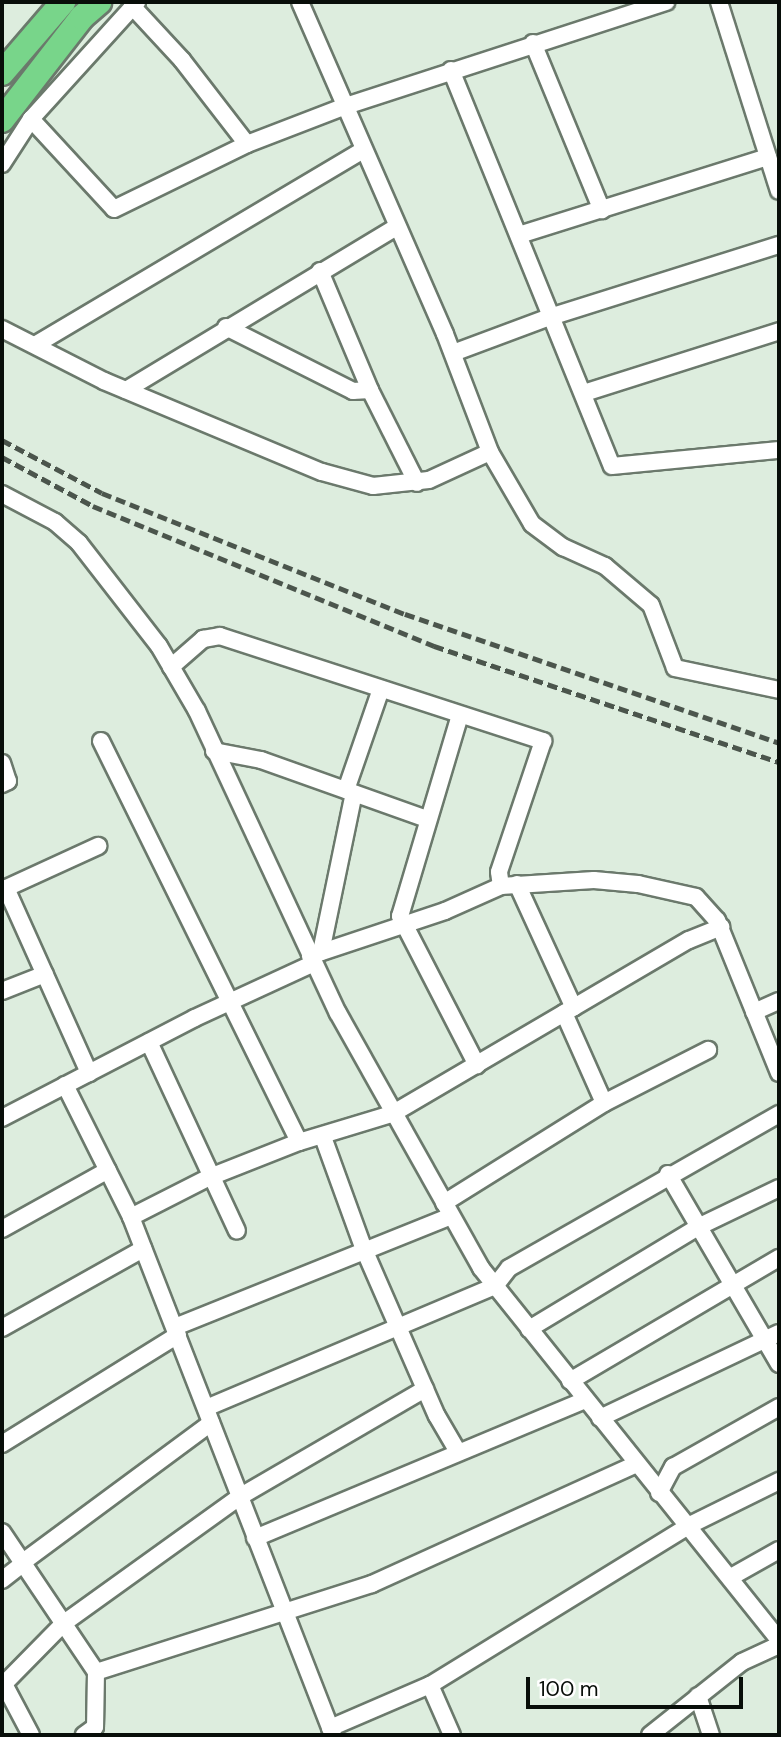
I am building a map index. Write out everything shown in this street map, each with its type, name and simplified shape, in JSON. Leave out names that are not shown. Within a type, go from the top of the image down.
[{"type":"highway","points":[[2,73],[63,2]]},
{"type":"highway","points":[[2,120],[82,17],[99,2]]},
{"type":"street","points":[[300,2],[362,151],[453,354],[490,452],[532,524],[563,547],[606,566],[651,605],[675,668],[779,690]]},
{"type":"street","points":[[31,119],[114,209],[247,144],[344,107],[533,43],[666,2]]},
{"type":"street","points":[[719,2],[779,191]]},
{"type":"street","points":[[2,164],[31,119],[134,4],[182,60],[247,144]]},
{"type":"street","points":[[533,43],[601,210]]},
{"type":"street","points":[[451,70],[612,466],[779,450]]},
{"type":"street","points":[[35,345],[362,151]]},
{"type":"street","points":[[519,235],[768,157]]},
{"type":"street","points":[[126,390],[226,327],[396,227]]},
{"type":"street","points":[[453,354],[550,317],[779,245]]},
{"type":"street","points":[[320,271],[370,390],[417,483]]},
{"type":"street","points":[[226,327],[353,391],[370,390]]},
{"type":"street","points":[[2,328],[126,390],[322,472],[373,486],[417,483],[490,452]]},
{"type":"street","points":[[584,393],[779,331]]},
{"type":"street","points":[[2,494],[55,522],[79,543],[171,667],[392,1114],[447,1209],[495,1286],[659,1493],[731,1577],[779,1643],[742,1662],[650,1735]]},
{"type":"street","points":[[171,667],[203,639],[220,636],[543,741],[499,872],[501,886]]},
{"type":"street","points":[[315,957],[350,792],[381,689]]},
{"type":"street","points":[[460,715],[400,916],[477,1065]]},
{"type":"street","points":[[101,741],[299,1142]]},
{"type":"street","points":[[214,751],[261,760],[427,819]]},
{"type":"street","points":[[2,762],[8,781],[2,784]]},
{"type":"street","points":[[89,1073],[4,889],[98,846]]},
{"type":"street","points":[[2,1118],[315,957],[501,886],[517,884],[594,880],[638,884],[696,897],[720,927],[779,1073]]},
{"type":"street","points":[[517,884],[604,1103]]},
{"type":"street","points":[[131,1217],[210,1177],[299,1142],[323,1137],[392,1114],[690,940],[720,927]]},
{"type":"street","points":[[2,991],[45,974]]},
{"type":"street","points":[[754,1012],[779,1001]]},
{"type":"street","points":[[149,1042],[237,1231]]},
{"type":"street","points":[[2,1444],[177,1331],[447,1209],[604,1103],[708,1050]]},
{"type":"street","points":[[65,1086],[131,1217],[241,1496],[282,1611],[332,1732],[430,1685],[688,1526],[779,1481]]},
{"type":"street","points":[[2,1580],[209,1415],[495,1286],[509,1268],[668,1174],[779,1114]]},
{"type":"street","points":[[323,1137],[363,1247],[425,1389],[458,1452]]},
{"type":"street","points":[[2,1229],[108,1170]]},
{"type":"street","points":[[668,1174],[731,1285],[772,1338],[779,1364]]},
{"type":"street","points":[[529,1329],[698,1227],[779,1188]]},
{"type":"street","points":[[2,1328],[143,1249]]},
{"type":"street","points":[[570,1381],[779,1258]]},
{"type":"street","points":[[600,1418],[772,1338]]},
{"type":"street","points":[[31,1735],[3,1685],[64,1623],[241,1496],[425,1389]]},
{"type":"street","points":[[254,1538],[585,1399]]},
{"type":"street","points":[[659,1493],[673,1467],[779,1407]]},
{"type":"street","points":[[96,1672],[425,1563],[636,1464]]},
{"type":"street","points":[[2,1532],[96,1672],[94,1727],[85,1735]]},
{"type":"street","points":[[731,1577],[779,1550]]},
{"type":"street","points":[[430,1685],[452,1735]]},
{"type":"street","points":[[698,1696],[711,1735]]},
{"type":"railway","points":[[2,440],[102,493],[405,614],[779,743]]},
{"type":"railway","points":[[2,457],[93,506],[434,646],[779,762]]}]
